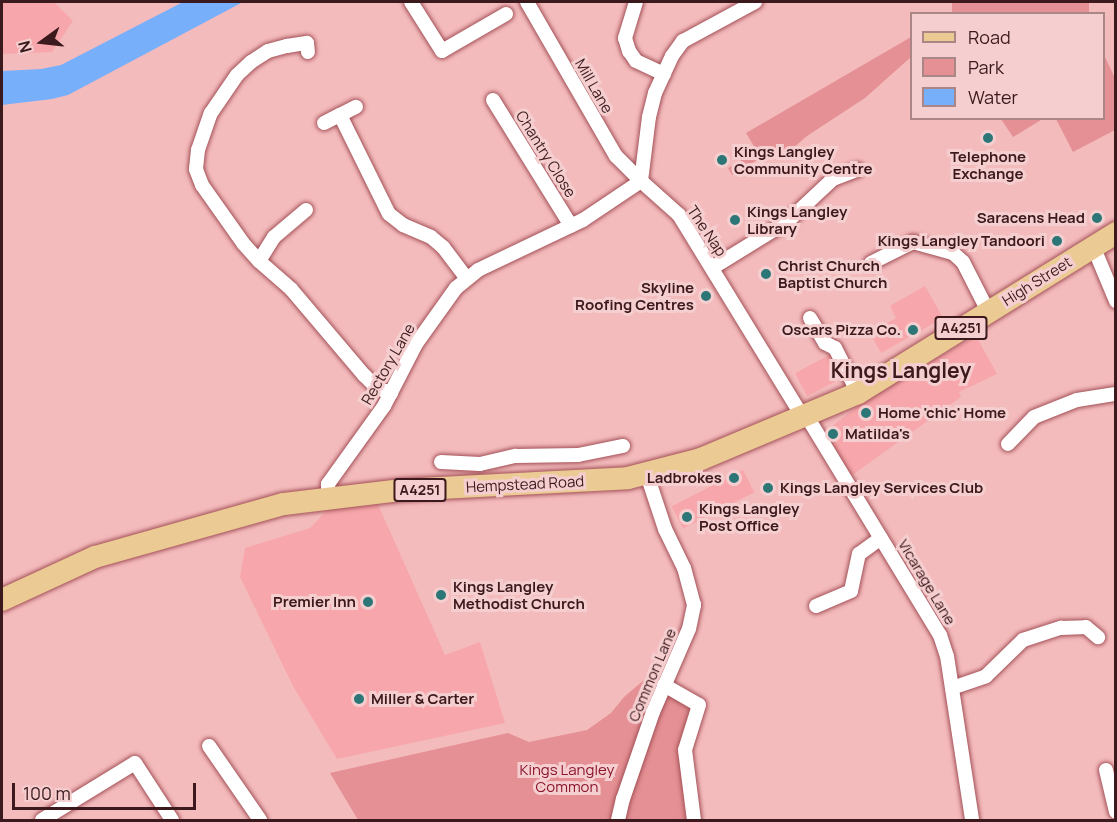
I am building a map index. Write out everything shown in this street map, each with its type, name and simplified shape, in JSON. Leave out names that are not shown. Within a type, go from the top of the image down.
[{"type":"main road","name":"High Street","points":[[804,416],[858,393],[1116,233]]},
{"type":"main road","name":"Hempstead Road","points":[[2,600],[95,558],[284,504],[402,490],[527,485],[647,475],[701,459],[804,416]]},
{"type":"street","points":[[411,2],[438,53],[506,14]]},
{"type":"street","name":"Mill Lane","points":[[527,2],[616,156],[641,181]]},
{"type":"street","points":[[636,2],[625,38],[629,51],[636,61],[664,74]]},
{"type":"street","points":[[340,115],[389,214],[403,225],[431,237],[443,247],[466,278],[571,226],[641,181],[649,117],[672,56],[683,41],[755,2]]},
{"type":"street","points":[[307,43],[268,51],[244,68],[211,113],[198,150],[196,169],[202,185],[243,243],[259,261],[291,289],[371,382],[377,388],[391,393]]},
{"type":"street","name":"Chantry Close","points":[[493,100],[571,226]]},
{"type":"street","points":[[324,123],[356,107]]},
{"type":"street","points":[[712,268],[788,221],[833,179],[857,170]]},
{"type":"street","name":"The Nap","points":[[641,181],[679,215],[804,416]]},
{"type":"street","points":[[259,261],[274,237],[306,210]]},
{"type":"street","points":[[871,263],[913,242],[953,253],[963,262],[988,311]]},
{"type":"street","points":[[1093,246],[1116,301]]},
{"type":"street","name":"Rectory Lane","points":[[328,500],[328,484],[391,393],[433,318],[466,278]]},
{"type":"street","points":[[810,318],[825,343],[835,348],[858,393]]},
{"type":"street","points":[[1008,444],[1034,417],[1077,400],[1116,394]]},
{"type":"street","name":"Vicarage Lane","points":[[804,416],[882,538],[940,635],[947,656],[972,820]]},
{"type":"street","points":[[441,462],[465,466],[526,457],[578,456],[623,446]]},
{"type":"street","points":[[526,457],[527,485]]},
{"type":"street","name":"Common Lane","points":[[618,820],[623,799],[664,686],[689,628],[694,605],[684,568],[665,529],[647,475]]},
{"type":"street","points":[[816,606],[851,591],[859,554],[882,538]]},
{"type":"street","points":[[952,688],[986,676],[1023,640],[1061,628],[1086,627],[1098,637]]},
{"type":"street","points":[[664,686],[699,705],[685,750],[694,820]]},
{"type":"street","points":[[209,746],[260,820]]},
{"type":"street","points":[[42,820],[135,763],[172,820]]},
{"type":"street","points":[[1106,770],[1116,812]]},
{"type":"shaded area","points":[[2,2],[54,2],[73,21],[52,52],[2,54]]},
{"type":"shaded area","points":[[925,286],[943,318],[881,353],[870,333],[896,318],[890,306]]},
{"type":"shaded area","points":[[976,336],[997,374],[959,392],[961,397],[851,476],[825,432],[866,399]]},
{"type":"shaded area","points":[[833,353],[845,376],[807,396],[795,373]]},
{"type":"shaded area","points":[[743,470],[754,492],[683,529],[672,506]]},
{"type":"shaded area","points":[[376,500],[445,655],[480,642],[505,723],[337,759],[293,686],[240,577],[245,548],[310,528],[330,507]]},
{"type":"green space","points":[[952,2],[1089,2],[1089,12],[952,12]]},
{"type":"green space","points":[[910,38],[910,58],[865,98],[807,136],[784,156],[779,147],[732,175],[728,168],[757,151],[746,133]]},
{"type":"green space","points":[[1105,57],[1115,78],[1115,130],[1073,152],[1057,120],[1105,120]]},
{"type":"green space","points":[[1002,120],[1041,120],[1013,137]]},
{"type":"green space","name":"Kings Langley Common","points":[[677,652],[662,686],[694,706],[679,750],[686,820],[358,820],[330,773],[508,733],[529,742],[587,730],[611,713],[624,697]]},
{"type":"water","points":[[183,2],[243,2],[68,95],[2,105],[2,71],[41,69],[61,65]]},
{"type":"place","name":"Telephone Exchange","points":[[988,138]]},
{"type":"place","name":"Kings Langley Community Centre","points":[[722,160]]},
{"type":"place","name":"Saracens Head","points":[[1097,218]]},
{"type":"place","name":"Kings Langley Library","points":[[735,220]]},
{"type":"place","name":"Kings Langley Tandoori","points":[[1057,241]]},
{"type":"place","name":"Christ Church Baptist Church","points":[[766,274]]},
{"type":"place","name":"Skyline Roofing Centres","points":[[706,296]]},
{"type":"place","name":"Oscars Pizza Co.","points":[[913,330]]},
{"type":"place","name":"Home 'chic' Home","points":[[866,413]]},
{"type":"place","name":"Matilda's","points":[[833,434]]},
{"type":"place","name":"Ladbrokes","points":[[734,478]]},
{"type":"place","name":"Kings Langley Services Club","points":[[768,488]]},
{"type":"place","name":"Kings Langley Post Office","points":[[687,517]]},
{"type":"place","name":"Kings Langley Methodist Church","points":[[441,595]]},
{"type":"place","name":"Premier Inn","points":[[368,602]]},
{"type":"place","name":"Miller & Carter","points":[[359,699]]},
{"type":"district","name":"Kings Langley","points":[[901,370]]}]
